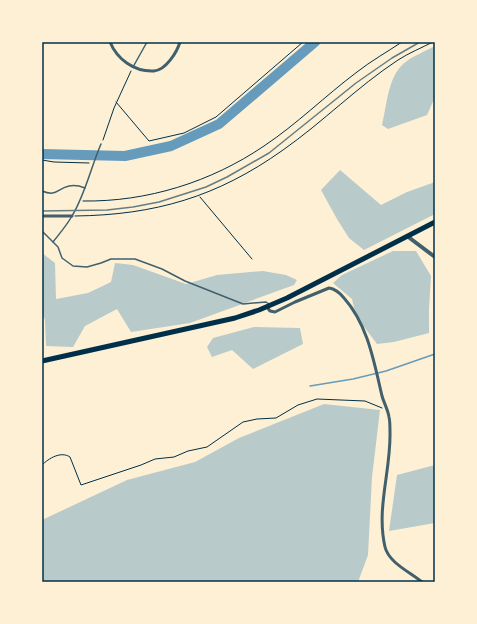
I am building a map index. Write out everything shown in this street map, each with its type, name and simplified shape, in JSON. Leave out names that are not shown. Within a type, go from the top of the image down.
[{"type":"highway","points":[[42,361],[235,318],[294,295],[435,222]]},
{"type":"street","points":[[110,42],[112,49],[118,56],[133,67],[154,71],[161,68],[171,58],[180,42]]},
{"type":"street","points":[[42,216],[72,216]]},
{"type":"street","points":[[407,236],[435,257]]},
{"type":"street","points":[[268,306],[270,311],[275,312],[329,288],[334,289],[339,293],[362,324],[374,359],[389,416],[390,456],[381,520],[385,547],[388,554],[396,563],[422,582]]},
{"type":"lane","points":[[133,67],[147,42]]},
{"type":"lane","points":[[54,242],[72,216],[80,201],[93,163],[102,144]]},
{"type":"lane","points":[[42,191],[52,194],[70,186],[85,188]]},
{"type":"lane","points":[[42,232],[58,247],[62,258],[73,266],[86,267],[111,259],[135,259],[162,269],[185,281],[239,303],[245,304],[266,302],[268,306]]},
{"type":"path","points":[[116,102],[149,141],[184,133],[216,117],[303,42]]},
{"type":"path","points":[[80,201],[116,200],[160,193],[194,182],[224,169],[264,146],[307,114],[356,73],[402,42]]},
{"type":"path","points":[[72,216],[96,216],[138,212],[177,203],[199,196],[230,183],[283,150],[398,60],[433,42]]},
{"type":"path","points":[[102,144],[116,102],[133,67]]},
{"type":"path","points":[[42,160],[54,162],[93,163]]},
{"type":"path","points":[[199,196],[252,259]]},
{"type":"path","points":[[42,465],[48,459],[61,454],[67,455],[70,457],[81,485],[155,459],[174,457],[188,451],[207,447],[243,422],[257,419],[276,418],[298,406],[317,399],[365,401],[386,409]]},
{"type":"shaded area","points":[[435,46],[435,97],[427,115],[388,129],[382,125],[389,90],[396,73],[407,61]]},
{"type":"shaded area","points":[[340,170],[381,205],[407,192],[435,182],[435,214],[364,250],[349,238],[321,190]]},
{"type":"shaded area","points":[[393,251],[416,251],[431,276],[429,333],[394,342],[377,344],[356,316],[352,299],[333,283],[342,275]]},
{"type":"shaded area","points":[[42,253],[55,263],[56,299],[88,293],[111,282],[115,263],[133,265],[186,284],[217,275],[263,271],[286,275],[297,280],[294,285],[190,323],[131,332],[117,309],[85,326],[73,347],[46,346],[45,320],[42,312]]},
{"type":"shaded area","points":[[254,327],[300,328],[303,344],[253,369],[232,350],[212,357],[207,347],[213,338]]},
{"type":"shaded area","points":[[324,404],[380,410],[372,477],[368,555],[358,582],[42,582],[42,520],[127,480],[195,462],[239,438]]},
{"type":"shaded area","points":[[435,465],[435,523],[389,531],[397,475]]},
{"type":"waterway","points":[[42,154],[125,156],[171,146],[219,124],[315,42]]},
{"type":"waterway","points":[[310,386],[353,379],[386,371],[435,354]]},
{"type":"railway","points":[[42,211],[107,210],[133,207],[159,202],[206,187],[269,153],[356,83],[392,58],[420,42]]}]
